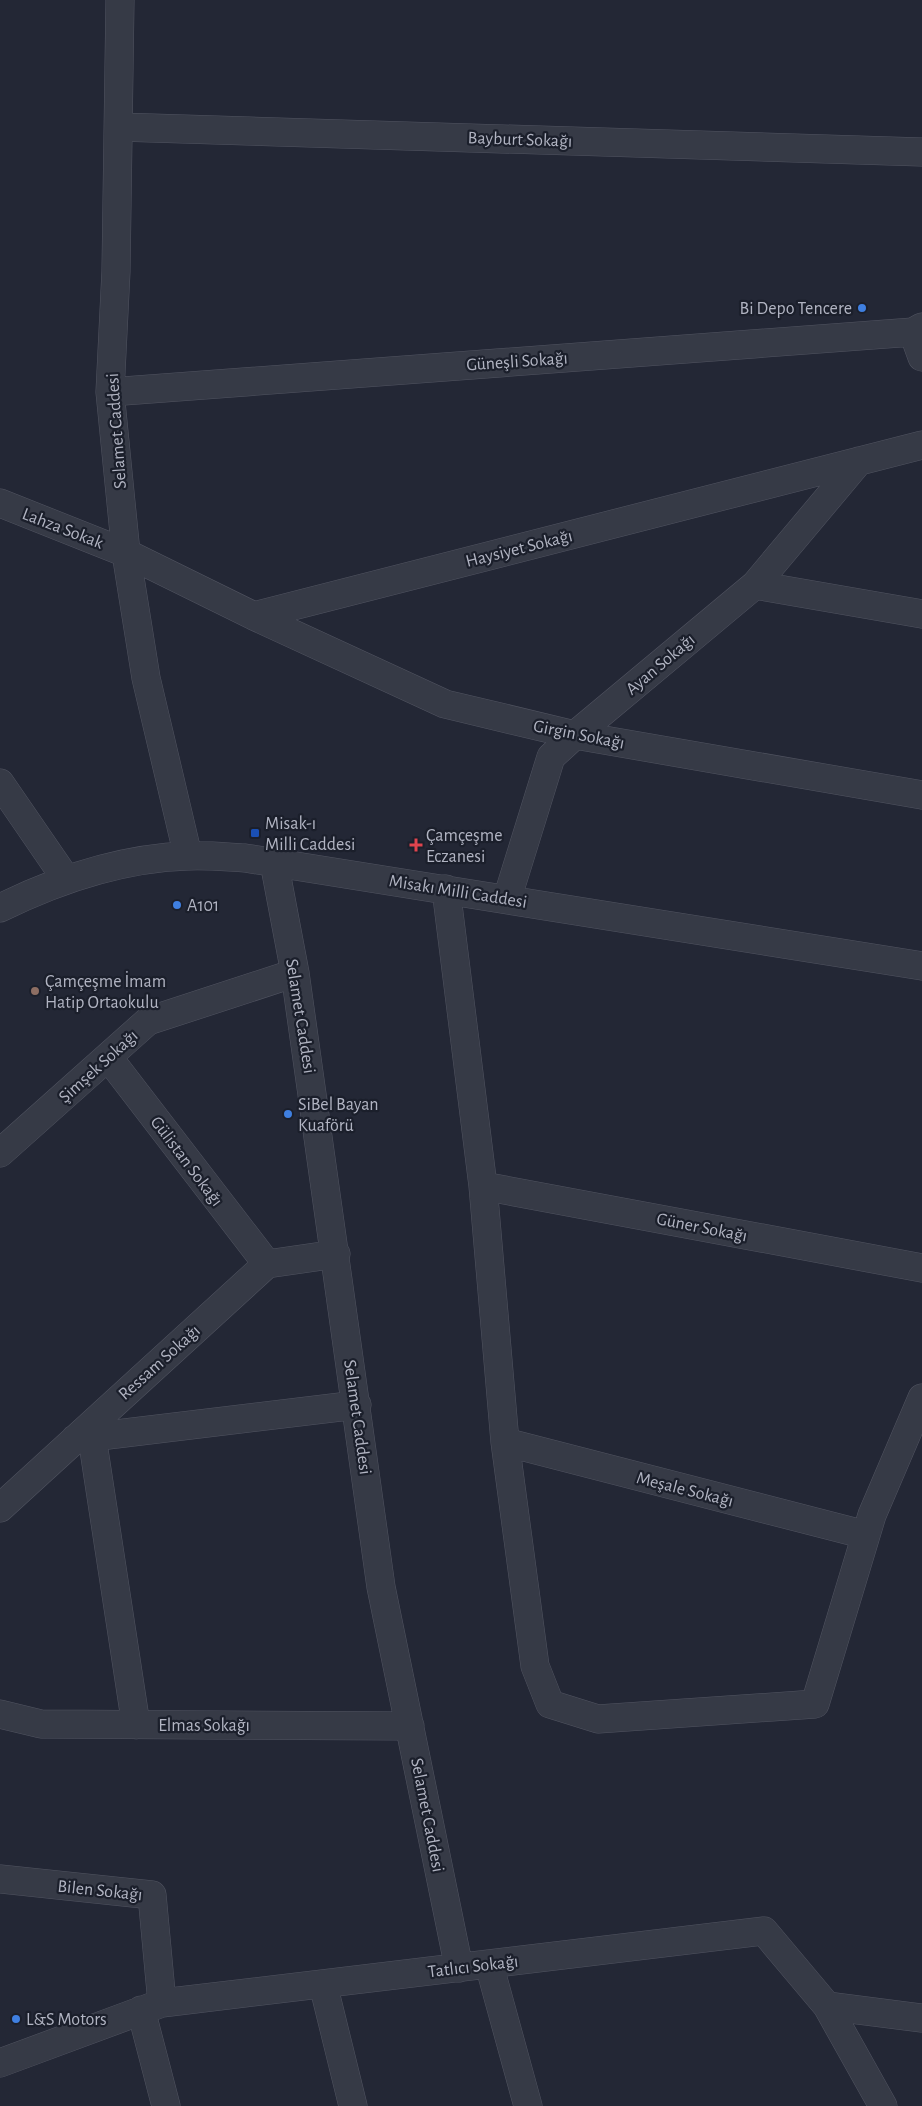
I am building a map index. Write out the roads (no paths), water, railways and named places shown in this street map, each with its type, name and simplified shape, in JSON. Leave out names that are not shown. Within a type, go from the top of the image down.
[{"type":"street","name":"Selamet Caddesi","points":[[120,0],[119,127],[110,392],[126,553],[146,678],[188,856]]},
{"type":"street","name":"Bayburt Sokağı","points":[[119,127],[922,152]]},
{"type":"street","name":"Güneşli Sokağı","points":[[110,392],[919,339]]},
{"type":"street","name":"Haysiyet Sokağı","points":[[254,616],[922,445]]},
{"type":"street","name":"Ayan Sokağı","points":[[507,899],[552,757],[575,735],[755,585],[859,461]]},
{"type":"street","name":"Lahza Sokak","points":[[0,503],[126,553]]},
{"type":"street","points":[[126,553],[254,616]]},
{"type":"street","points":[[755,585],[922,614]]},
{"type":"street","name":"Girgin Sokağı","points":[[254,616],[445,704],[575,735],[922,795]]},
{"type":"street","points":[[0,783],[66,879]]},
{"type":"street","name":"Misakı Milli Caddesi","points":[[0,908],[66,879],[135,861],[188,856],[246,858],[922,966]]},
{"type":"street","name":"Selamet Caddesi","points":[[274,862],[295,974],[336,1254],[381,1587],[459,1968]]},
{"type":"street","points":[[446,889],[483,1186],[505,1442],[535,1666],[550,1704],[598,1719],[815,1704],[872,1515],[922,1398]]},
{"type":"street","name":"Şimşek Sokağı","points":[[0,1153],[148,1022],[295,974]]},
{"type":"street","name":"Gülistan Sokağı","points":[[108,1057],[267,1264]]},
{"type":"street","name":"Güner Sokağı","points":[[483,1186],[922,1268]]},
{"type":"street","points":[[267,1264],[336,1254]]},
{"type":"street","name":"Ressam Sokağı","points":[[0,1508],[84,1438],[267,1264]]},
{"type":"street","points":[[136,1725],[84,1438],[357,1405]]},
{"type":"street","name":"Meşale Sokağı","points":[[505,1442],[866,1535]]},
{"type":"street","name":"Elmas Sokağı","points":[[0,1714],[41,1724],[410,1726]]},
{"type":"street","name":"Bilen Sokağı","points":[[0,1879],[152,1896],[152,2006]]},
{"type":"street","name":"Tatlıcı Sokağı","points":[[0,2063],[152,2006],[764,1932],[827,2006]]},
{"type":"street","points":[[488,1964],[528,2106]]},
{"type":"street","points":[[323,1984],[353,2106]]},
{"type":"street","points":[[152,2006],[166,2106]]},
{"type":"street","points":[[827,2006],[922,2018]]},
{"type":"street","points":[[827,2006],[883,2106]]},
{"type":"place","name":"Bi Depo Tencere","points":[[862,308]]},
{"type":"place","name":"Misak-ı Milli Caddesi","points":[[255,833]]},
{"type":"place","name":"Çamçeşme Eczanesi","points":[[416,845]]},
{"type":"place","name":"A101","points":[[177,905]]},
{"type":"place","name":"Çamçeşme İmam Hatip Ortaokulu","points":[[35,991]]},
{"type":"place","name":"SiBel Bayan Kuaförü","points":[[288,1114]]},
{"type":"place","name":"L&S Motors","points":[[16,2019]]}]
